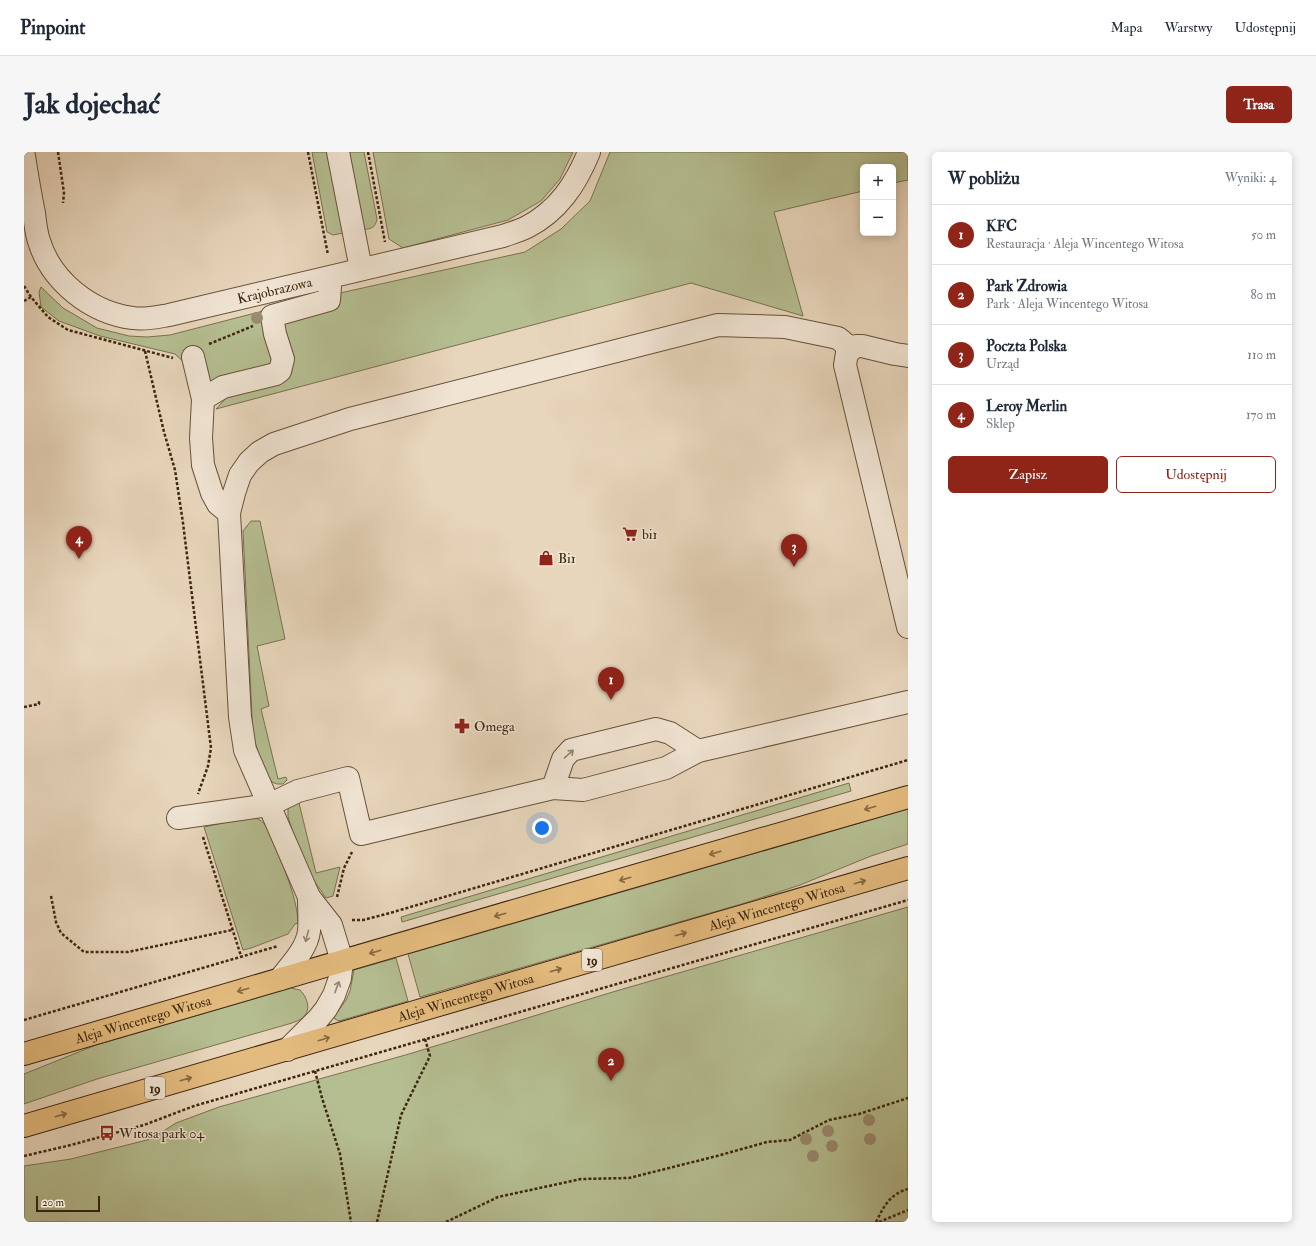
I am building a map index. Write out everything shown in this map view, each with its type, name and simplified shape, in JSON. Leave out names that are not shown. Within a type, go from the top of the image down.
[{"type":"main road","name":"Aleja Wincentego Witosa","points":[[24,1054],[908,797]]},
{"type":"main road","name":"Aleja Wincentego Witosa","points":[[24,1126],[908,868]]},
{"type":"street","points":[[338,152],[361,269]]},
{"type":"street","name":"Krajobrazowa","points":[[24,156],[38,240],[54,271],[64,283],[81,298],[99,309],[116,315],[133,318],[154,318],[503,236],[526,227],[544,217],[570,190],[579,176],[589,152]]},
{"type":"street","points":[[200,389],[223,387],[276,374],[280,371],[283,359],[271,317],[329,300],[330,287]]},
{"type":"street","points":[[287,1050],[326,1009],[334,995],[340,978],[342,961],[331,925],[309,897],[245,750],[240,717],[229,513],[240,475],[249,462],[260,452],[274,444],[350,419],[718,324],[785,327],[838,338],[851,349]]},
{"type":"street","points":[[908,356],[856,346],[847,353],[845,365],[908,627]]},
{"type":"street","points":[[193,357],[200,389],[203,465],[212,493],[218,504],[229,513]]},
{"type":"street","points":[[178,818],[269,805],[298,792],[348,778],[361,834],[553,788],[582,790],[666,768],[698,751],[908,702]]},
{"type":"street","points":[[553,788],[563,759],[571,750],[656,729],[670,733],[698,751]]},
{"type":"street","points":[[280,980],[302,949],[309,932],[309,897]]},
{"type":"path","points":[[58,152],[64,192],[63,203]]},
{"type":"path","points":[[308,152],[326,244]]},
{"type":"path","points":[[368,152],[386,243]]},
{"type":"path","points":[[24,286],[31,297],[48,316],[68,330],[172,357],[200,389]]},
{"type":"path","points":[[24,301],[31,297]]},
{"type":"path","points":[[193,357],[197,349],[271,317]]},
{"type":"path","points":[[145,351],[164,432],[175,470],[211,748],[208,766],[196,800]]},
{"type":"path","points":[[24,707],[39,704],[39,701]]},
{"type":"path","points":[[331,925],[346,920],[363,920],[383,915],[908,760]]},
{"type":"path","points":[[204,840],[241,956]]},
{"type":"path","points":[[337,894],[344,868]]},
{"type":"path","points":[[51,896],[56,922],[61,933],[84,952],[128,952],[232,930]]},
{"type":"path","points":[[24,1156],[72,1145],[144,1124],[194,1106],[908,900]]},
{"type":"path","points":[[24,1020],[278,946],[309,932]]},
{"type":"path","points":[[377,1222],[401,1115],[430,1056],[425,1039]]},
{"type":"path","points":[[315,1071],[340,1154],[351,1222]]},
{"type":"path","points":[[446,1222],[498,1198],[581,1179],[629,1178],[767,1142],[790,1140],[829,1120],[859,1114],[908,1098]]},
{"type":"path","points":[[876,1222],[893,1195],[908,1189]]},
{"type":"path","points":[[879,1222],[908,1210]]},
{"type":"green space","points":[[312,152],[328,152],[343,233],[333,235],[327,232]]},
{"type":"green space","points":[[348,152],[364,152],[377,219],[374,226],[363,230]]},
{"type":"green space","points":[[373,152],[573,152],[560,179],[541,201],[508,220],[403,248],[389,239]]},
{"type":"green space","points":[[610,152],[908,152],[908,180],[896,182],[896,164],[860,164],[860,192],[774,212],[803,316],[691,283],[216,409],[229,395],[284,382],[292,372],[278,323],[340,293],[525,252],[561,229],[590,201]]},
{"type":"green space","points":[[41,287],[63,308],[97,328],[129,336],[147,337],[170,335],[267,310],[276,365],[220,380],[205,382],[175,354],[100,336],[59,321],[41,307],[39,292]]},
{"type":"green space","points":[[251,521],[260,521],[285,639],[257,646],[269,706],[261,709],[278,779],[286,777],[287,780],[283,784],[272,782],[267,776],[253,737],[243,531]]},
{"type":"green space","points":[[849,783],[851,791],[402,922],[401,917]]},
{"type":"green space","points":[[298,799],[316,873],[340,867],[333,896],[326,898],[303,863],[288,817],[288,807]]},
{"type":"green space","points":[[908,809],[908,844],[871,856],[800,885],[745,903],[420,997],[408,954]]},
{"type":"green space","points":[[252,817],[262,821],[268,830],[291,888],[298,923],[295,924],[288,934],[243,950],[204,827]]},
{"type":"green space","points":[[908,907],[908,1222],[24,1222],[24,1166],[71,1159],[151,1139],[176,1123],[219,1107],[409,1054],[616,991]]},
{"type":"green space","points":[[396,958],[408,1001],[339,1021],[335,1019],[334,1017],[346,1000],[350,991],[354,970]]},
{"type":"green space","points":[[291,988],[300,990],[303,993],[308,1005],[307,1013],[297,1021],[97,1079],[24,1104],[24,1074],[96,1045]]},
{"type":"place","name":"bi1","points":[[630,534]]},
{"type":"place","name":"Bi1","points":[[546,558]]},
{"type":"place","name":"Leroy Merlin","points":[[79,559]]},
{"type":"place","name":"Poczta Polska","points":[[794,567]]},
{"type":"place","name":"KFC","points":[[611,700]]},
{"type":"place","name":"Omega","points":[[462,726]]},
{"type":"place","name":"Park Zdrowia","points":[[611,1081]]},
{"type":"place","name":"Witosa park 04","points":[[107,1133]]}]
